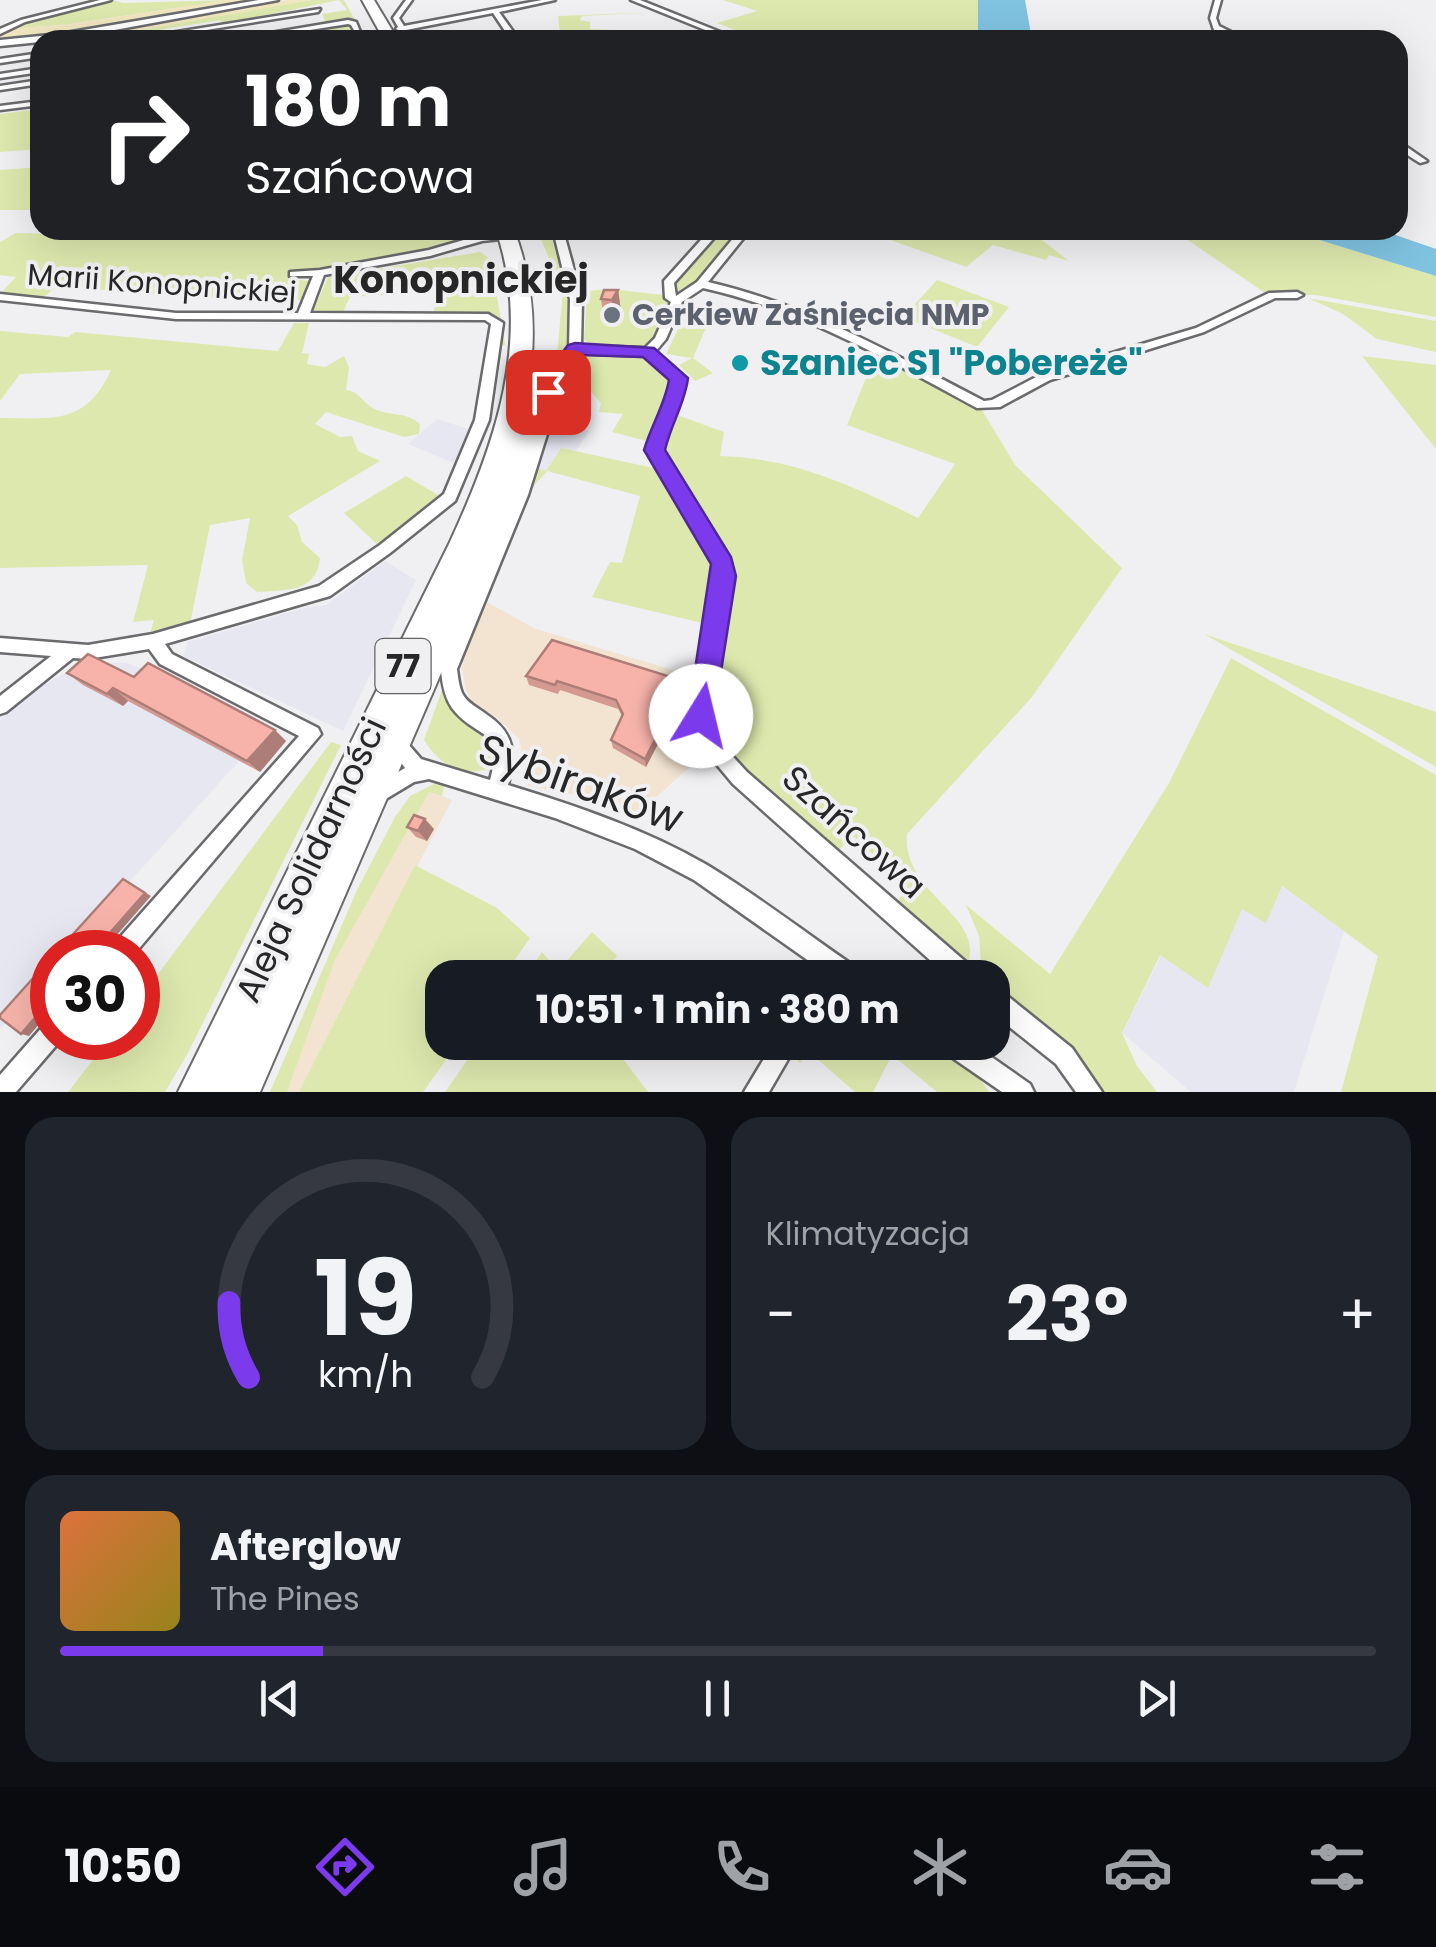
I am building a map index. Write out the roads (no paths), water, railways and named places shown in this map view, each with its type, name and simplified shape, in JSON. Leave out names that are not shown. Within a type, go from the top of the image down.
[{"type":"highway","points":[[357,0],[374,30]]},
{"type":"highway","points":[[368,0],[392,30]]},
{"type":"highway","name":"Aleja Solidarności","points":[[238,1092],[500,506],[523,444],[538,374],[542,320],[505,240]]},
{"type":"highway","name":"Aleja Solidarności","points":[[200,1092],[496,461],[513,406],[522,351],[522,296],[505,240]]},
{"type":"street","points":[[0,32],[23,21],[108,0]]},
{"type":"street","points":[[100,30],[274,0]]},
{"type":"street","points":[[395,30],[396,18],[409,0]]},
{"type":"street","points":[[413,30],[552,0]]},
{"type":"street","points":[[634,0],[710,30]]},
{"type":"street","points":[[1218,0],[1213,18],[1218,30]]},
{"type":"street","points":[[193,30],[318,10]]},
{"type":"street","points":[[496,12],[508,30]]},
{"type":"street","points":[[304,30],[354,23],[358,30]]},
{"type":"street","points":[[1217,27],[1223,30]]},
{"type":"street","points":[[0,43],[30,40]]},
{"type":"street","points":[[0,61],[30,56]]},
{"type":"street","points":[[0,76],[30,72]]},
{"type":"street","points":[[0,88],[30,84]]},
{"type":"street","points":[[0,108],[30,105]]},
{"type":"street","points":[[1408,152],[1423,162]]},
{"type":"street","points":[[294,274],[320,273],[490,240]]},
{"type":"street","points":[[497,790],[506,764],[503,742],[492,728],[458,705],[450,689],[450,669],[526,480],[541,431],[549,385],[575,349],[576,299],[561,240]]},
{"type":"street","points":[[676,300],[667,290],[668,283],[707,240]]},
{"type":"street","points":[[575,349],[648,352],[660,340],[676,300],[701,284],[737,240]]},
{"type":"street","points":[[302,318],[320,273]]},
{"type":"street","points":[[701,284],[736,291],[811,317],[982,405],[996,404],[1046,377],[1200,330],[1273,295],[1298,295]]},
{"type":"street","name":"Marii Konopnickiej","points":[[0,297],[121,312],[302,318],[488,317],[497,322],[482,420],[450,497],[386,549],[324,591],[154,641]]},
{"type":"street","name":"Szańcowa","points":[[648,352],[678,378],[676,400],[664,414],[654,450],[723,563],[723,593],[701,716],[714,745],[740,778],[946,960]]},
{"type":"street","points":[[0,645],[70,651],[154,641],[166,659],[312,734],[141,930]]},
{"type":"street","points":[[0,706],[70,651]]},
{"type":"street","name":"Sybiraków","points":[[396,742],[406,760],[429,772],[598,823],[668,854],[819,960]]},
{"type":"street","name":"Sybiraków","points":[[368,803],[398,780],[429,772]]},
{"type":"street","points":[[1010,1012],[1056,1049],[1090,1092]]},
{"type":"street","points":[[1,1092],[30,1058]]},
{"type":"street","points":[[756,1092],[776,1060]]},
{"type":"street","points":[[975,1060],[1022,1092]]},
{"type":"water","points":[[978,0],[1025,0],[1030,30],[978,30]]},
{"type":"water","points":[[1408,239],[1436,249],[1436,276],[1319,240]]},
{"type":"place","name":"Cerkiew Zaśnięcia NMP","points":[[612,315]]},
{"type":"place","name":"Szaniec S1 \"Pobereże\"","points":[[740,363]]},
{"type":"district","name":"Konopnickiej","points":[[461,280]]}]
